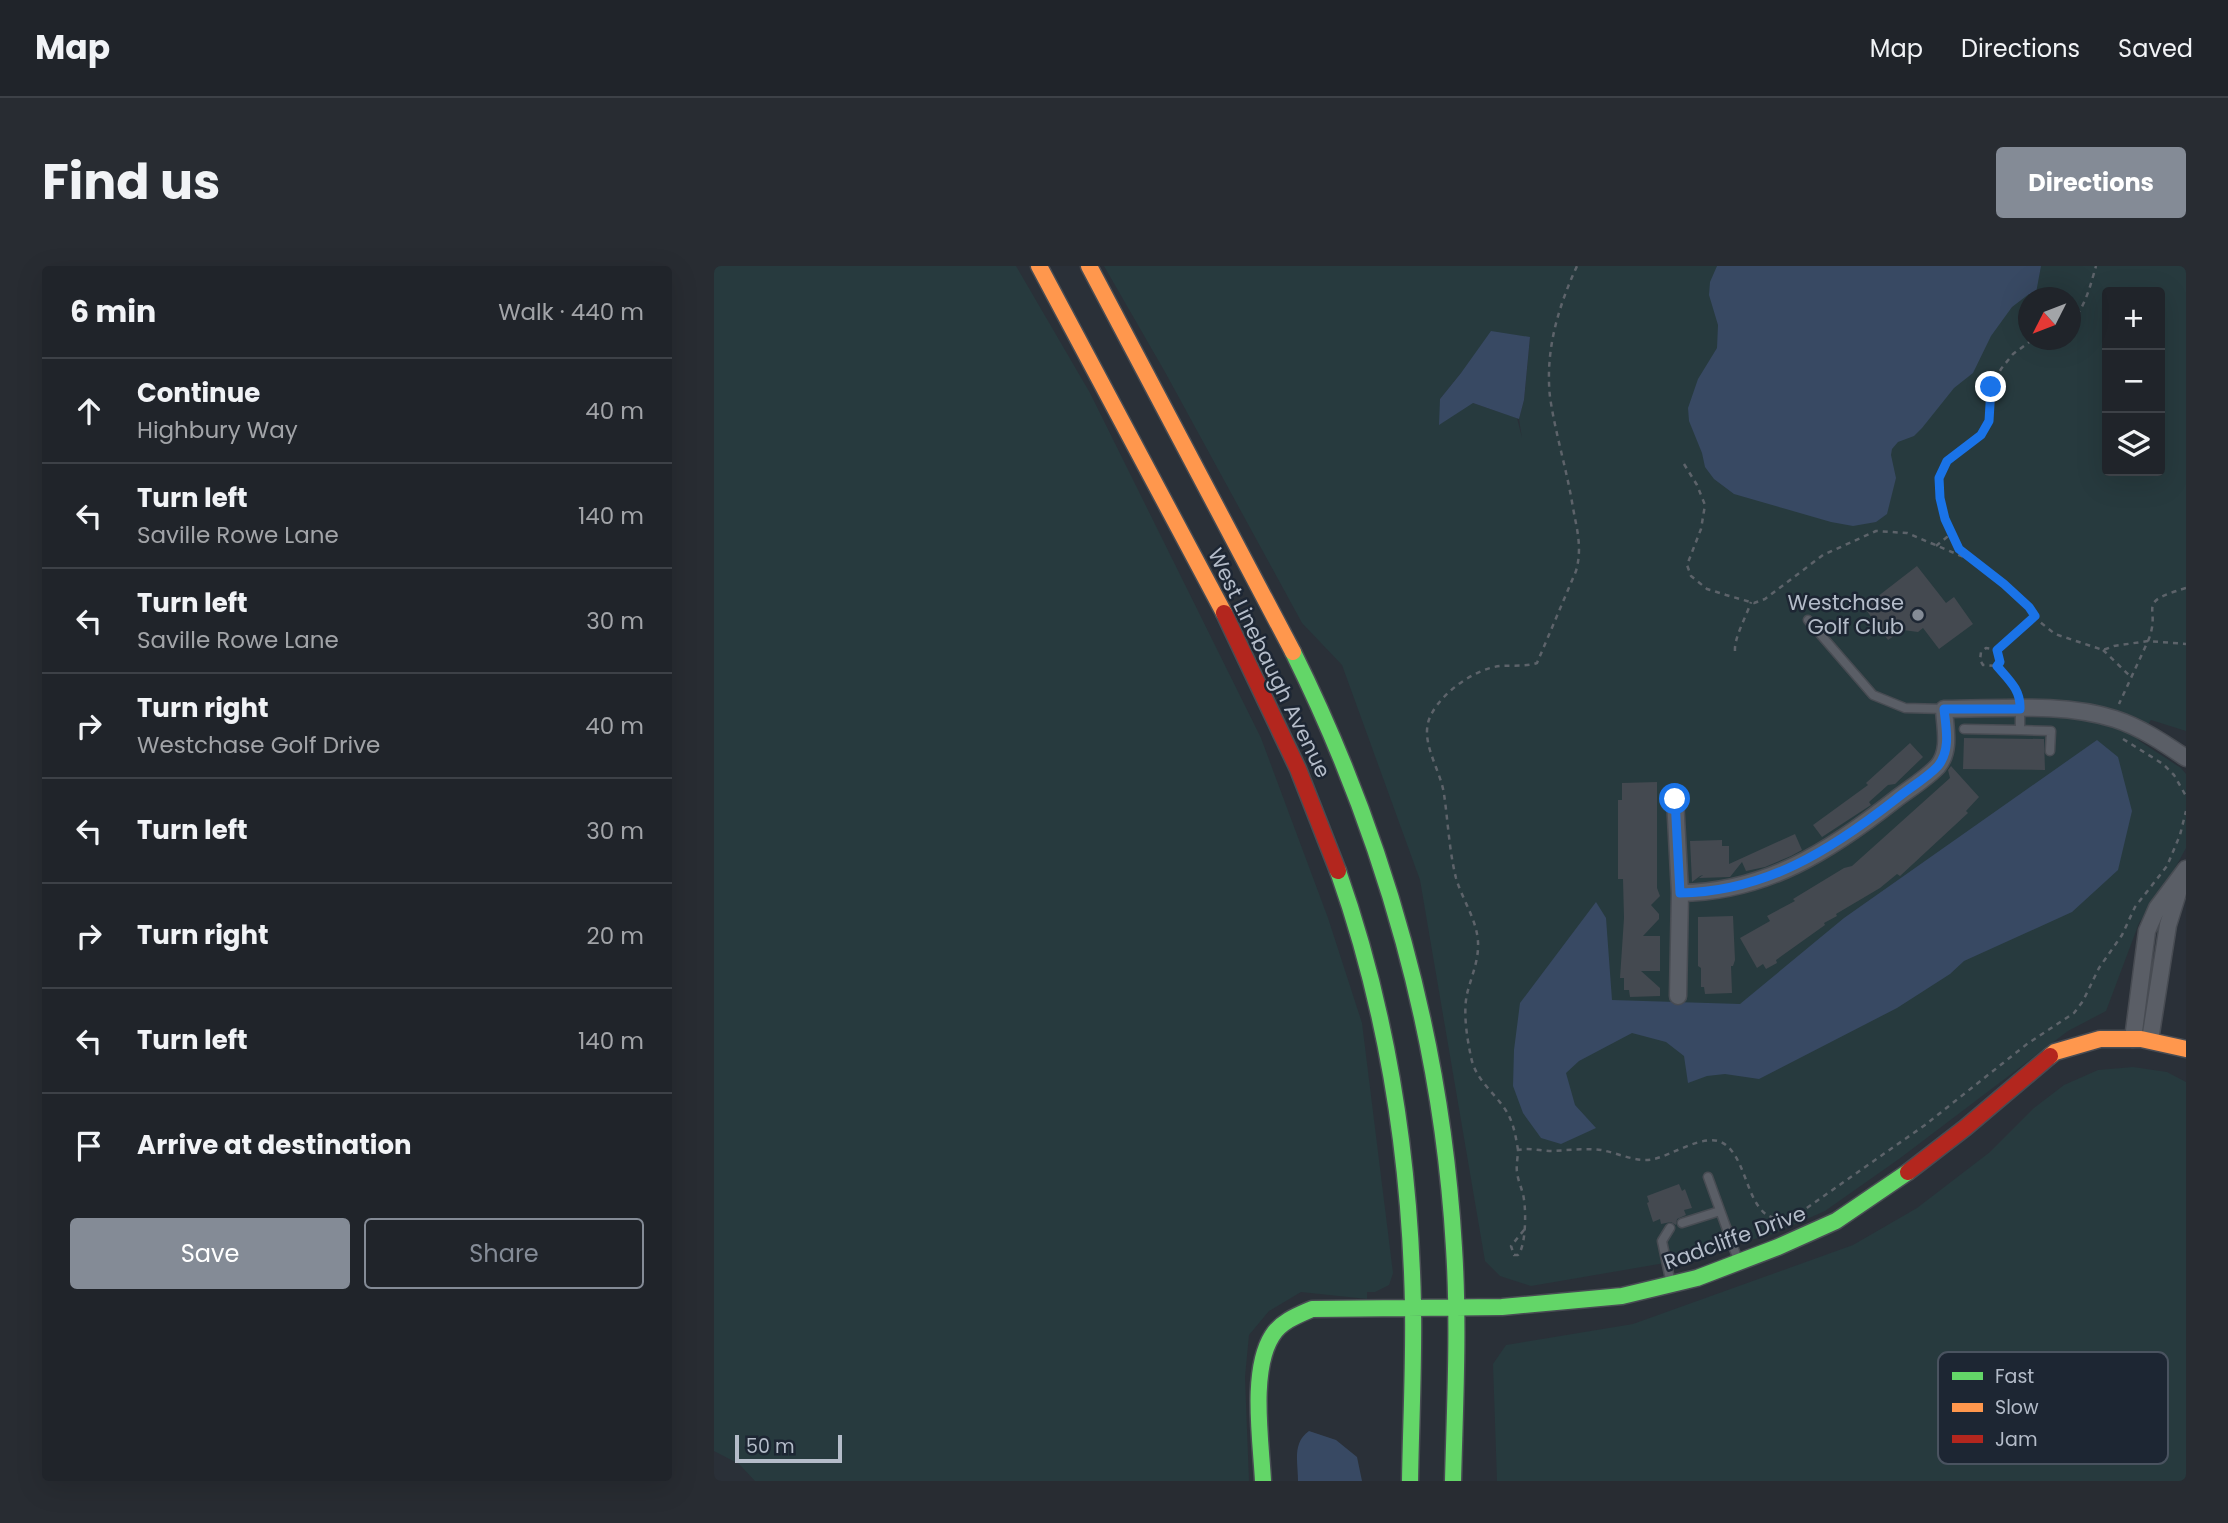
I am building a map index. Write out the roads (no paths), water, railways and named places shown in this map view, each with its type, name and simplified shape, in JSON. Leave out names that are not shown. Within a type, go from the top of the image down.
[{"type":"main road","name":"West Linebaugh Avenue","points":[[1039,266],[1243,648],[1302,774],[1357,933],[1382,1027],[1402,1151],[1413,1308],[1410,1481]]},
{"type":"main road","name":"West Linebaugh Avenue","points":[[1089,266],[1306,676],[1372,834],[1408,956],[1433,1068],[1449,1194],[1457,1306],[1453,1481]]},
{"type":"main road","name":"Radcliffe Drive","points":[[1263,1481],[1261,1369],[1272,1336],[1289,1319],[1312,1309],[1502,1307],[1622,1296],[1672,1285],[1739,1263],[1836,1222],[1914,1168],[2055,1052],[2100,1039],[2150,1040],[2184,1050]]},
{"type":"street","points":[[1680,893],[1711,892],[1755,881],[1796,866],[1860,827],[1938,765],[1947,748],[1944,709],[2072,710],[2116,720],[2160,741],[2186,758]]},
{"type":"street","points":[[1675,799],[1680,893],[1678,996]]},
{"type":"street","points":[[2133,1039],[2147,931],[2157,908],[2185,870]]},
{"type":"street","points":[[2150,1040],[2168,925],[2185,870]]},
{"type":"lane","points":[[1808,620],[1873,695],[1905,708],[1944,709]]},
{"type":"lane","points":[[2020,709],[2020,730]]},
{"type":"lane","points":[[1964,729],[2051,731],[2050,751]]},
{"type":"lane","points":[[1708,1177],[1739,1263]]},
{"type":"lane","points":[[1682,1223],[1720,1212]]},
{"type":"lane","points":[[1670,1228],[1662,1241],[1672,1285]]},
{"type":"water","points":[[1717,266],[2041,266],[2037,287],[2018,287],[2018,302],[1991,336],[1973,373],[1954,388],[1914,436],[1898,442],[1892,449],[1896,478],[1887,514],[1876,522],[1853,526],[1734,494],[1714,479],[1705,467],[1689,421],[1688,408],[1698,379],[1717,348],[1718,325],[1709,295],[1710,282]]},
{"type":"water","points":[[1491,331],[1530,337],[1524,400],[1519,419],[1473,403],[1439,425],[1440,399]]},
{"type":"water","points":[[2097,740],[2118,757],[2132,811],[2118,870],[2072,912],[1964,961],[1950,974],[1897,1008],[1759,1079],[1725,1074],[1707,1076],[1688,1083],[1684,1056],[1666,1042],[1632,1033],[1579,1061],[1566,1073],[1575,1105],[1596,1128],[1561,1144],[1541,1138],[1523,1113],[1513,1086],[1520,1003],[1596,902],[1606,918],[1612,1000],[1740,1004],[1844,918]]},
{"type":"water","points":[[1309,1431],[1336,1440],[1357,1457],[1362,1481],[1298,1481],[1298,1447]]},
{"type":"place","name":"Westchase Golf Club","points":[[1918,615]]}]
